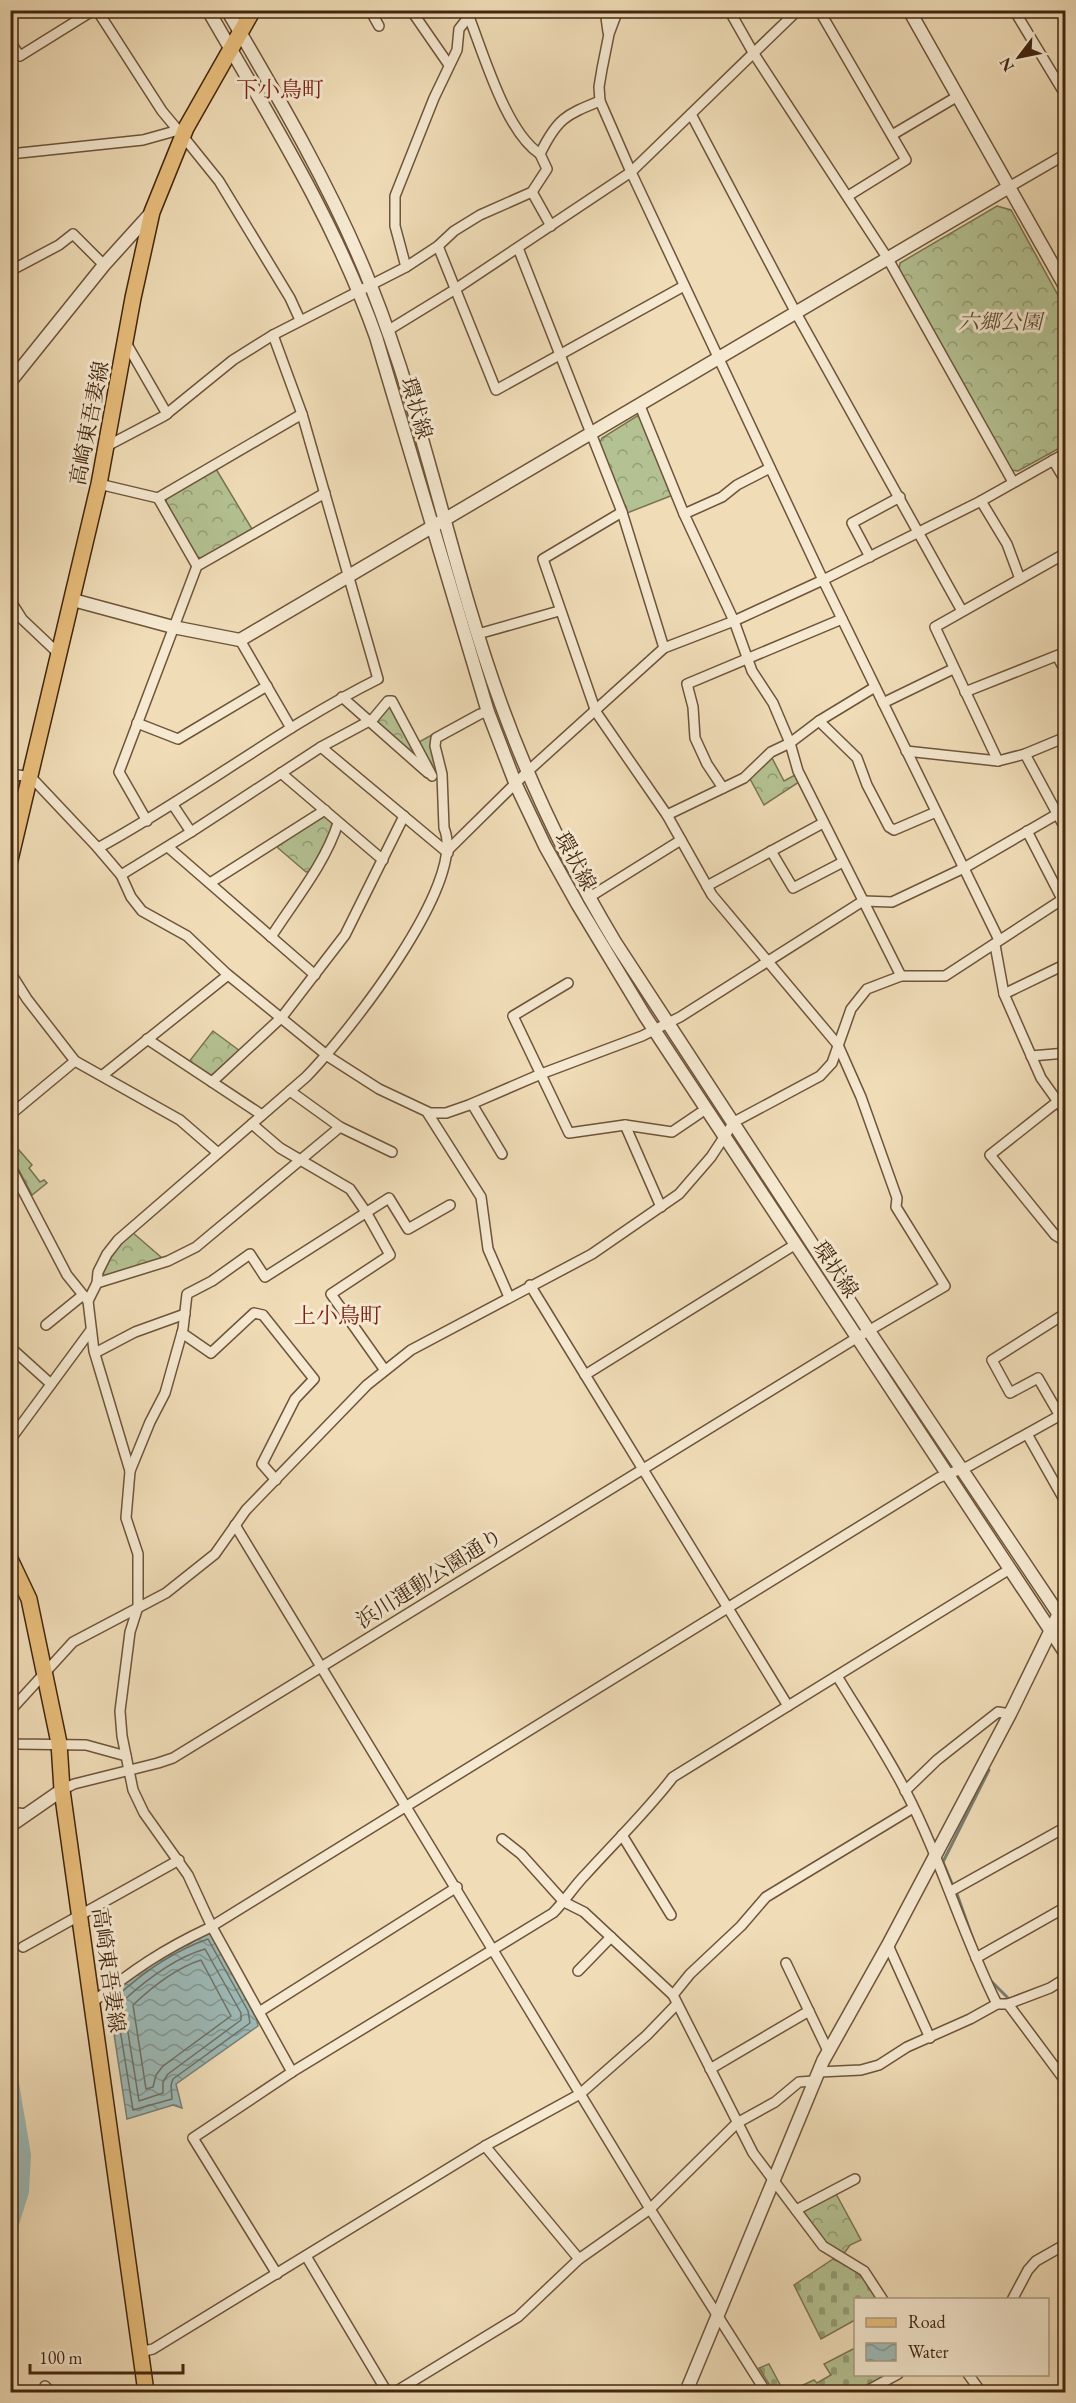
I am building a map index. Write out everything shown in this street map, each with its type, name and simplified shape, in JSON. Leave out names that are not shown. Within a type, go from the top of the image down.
[{"type":"main road","name":"高崎東吾妻線","points":[[10,860],[99,484],[125,341],[152,212],[181,131],[231,51],[253,10]]},
{"type":"main road","name":"高崎東吾妻線","points":[[10,1559],[29,1599],[59,1743],[62,1790],[146,2392]]},
{"type":"street","points":[[10,42],[20,56],[95,10],[162,111],[181,131],[219,181],[290,297],[300,320]]},
{"type":"street","name":"環状線","points":[[208,10],[387,331],[500,703],[556,837],[588,898],[734,1122],[947,1474],[1065,1654]]},
{"type":"street","name":"環状線","points":[[227,10],[313,163],[365,288],[376,337],[488,712],[516,785],[545,846],[654,1030],[724,1137],[796,1244],[960,1469],[1062,1620]]},
{"type":"street","points":[[370,10],[379,26]]},
{"type":"street","points":[[411,10],[449,65]]},
{"type":"street","points":[[605,10],[609,34]]},
{"type":"street","points":[[618,10],[609,34],[598,87],[600,101],[718,359],[842,620],[964,868],[997,942],[1004,994],[1041,1078],[1065,1113]]},
{"type":"street","points":[[729,10],[754,54],[888,259],[1013,482]]},
{"type":"street","points":[[387,331],[454,290],[631,172],[798,10]]},
{"type":"street","points":[[819,10],[906,160],[848,196]]},
{"type":"street","points":[[909,10],[1065,288]]},
{"type":"street","points":[[1014,10],[1065,96]]},
{"type":"street","points":[[406,267],[395,226],[395,196],[456,50],[459,29],[471,14]]},
{"type":"street","points":[[107,446],[167,414],[233,360],[273,335],[406,267],[438,246],[454,231],[480,215],[532,192],[547,169],[540,154],[532,149],[513,125],[471,14]]},
{"type":"street","points":[[892,135],[958,96]]},
{"type":"street","points":[[540,154],[552,130],[570,113],[600,101]]},
{"type":"street","points":[[691,114],[796,313],[962,611]]},
{"type":"street","points":[[10,154],[143,140],[181,131]]},
{"type":"street","points":[[73,600],[173,627],[240,640],[1065,154]]},
{"type":"street","points":[[532,192],[551,226]]},
{"type":"street","points":[[10,382],[104,265],[152,212]]},
{"type":"street","points":[[10,271],[59,245],[73,234],[104,265]]},
{"type":"street","points":[[438,246],[495,390],[684,286]]},
{"type":"street","points":[[518,248],[622,512],[664,648]]},
{"type":"street","points":[[98,848],[147,822],[342,697],[378,679],[302,414],[273,335]]},
{"type":"street","points":[[125,341],[167,414]]},
{"type":"street","points":[[640,406],[684,514],[734,621],[752,671],[773,703],[790,743],[798,771],[902,976]]},
{"type":"street","points":[[99,484],[158,498],[302,414]]},
{"type":"street","points":[[448,852],[527,772],[596,712],[664,648],[734,621],[823,580],[981,501],[1065,453]]},
{"type":"street","points":[[1053,460],[1065,482]]},
{"type":"street","points":[[684,514],[722,497],[737,485],[770,468]]},
{"type":"street","points":[[147,822],[118,772],[197,566],[325,493]]},
{"type":"street","points":[[870,557],[852,523],[900,497]]},
{"type":"street","points":[[158,498],[197,566]]},
{"type":"street","points":[[981,501],[1007,544],[1020,579]]},
{"type":"street","points":[[622,512],[543,559],[596,712],[667,815],[707,886],[767,963],[838,1045]]},
{"type":"street","points":[[998,760],[935,627],[1065,553]]},
{"type":"street","points":[[10,600],[22,619],[60,655]]},
{"type":"street","points":[[478,634],[560,611]]},
{"type":"street","points":[[723,788],[707,764],[695,738],[693,707],[687,684],[842,620]]},
{"type":"street","points":[[240,640],[291,728]]},
{"type":"street","points":[[965,692],[1061,654],[1065,672]]},
{"type":"street","points":[[883,703],[953,669]]},
{"type":"street","points":[[137,723],[178,739],[267,686]]},
{"type":"street","points":[[667,815],[744,778],[771,752],[790,743],[819,721],[875,687]]},
{"type":"street","points":[[342,697],[432,776],[443,789]]},
{"type":"street","points":[[121,875],[321,747],[373,719],[388,701],[392,701],[432,776]]},
{"type":"street","points":[[46,1325],[85,1298],[97,1283],[98,1272],[107,1254],[118,1240],[290,1091],[327,1055],[394,969],[440,882],[448,852],[444,828],[442,774],[435,746],[436,738],[488,712]]},
{"type":"street","points":[[819,721],[857,758],[867,785],[889,827],[894,830],[936,812]]},
{"type":"street","points":[[906,751],[998,760],[1025,754],[1065,737]]},
{"type":"street","points":[[321,747],[448,852]]},
{"type":"street","points":[[1025,754],[1061,812],[1065,830]]},
{"type":"street","points":[[281,773],[383,860]]},
{"type":"street","points":[[10,781],[18,775],[31,777],[121,875],[131,897],[142,911],[187,936],[228,975],[327,1055],[379,1089],[427,1112],[446,1113],[669,1023],[863,901],[892,902],[964,868],[1061,812]]},
{"type":"street","points":[[173,805],[191,832]]},
{"type":"street","points":[[210,883],[325,810]]},
{"type":"street","points":[[212,1082],[282,1017],[345,935],[404,816]]},
{"type":"street","points":[[271,937],[321,860],[338,823]]},
{"type":"street","points":[[707,886],[823,823]]},
{"type":"street","points":[[10,1711],[73,1642],[166,1593],[215,1554],[235,1525],[276,1480],[384,1370],[411,1350],[591,1254],[662,1207],[679,1194],[695,1177],[734,1122],[820,1077],[832,1064],[851,1009],[867,989],[902,976],[945,976],[1064,898],[1027,831]]},
{"type":"street","points":[[588,898],[681,840]]},
{"type":"street","points":[[168,847],[315,975]]},
{"type":"street","points":[[771,851],[793,888],[843,862]]},
{"type":"street","points":[[1004,994],[1065,964]]},
{"type":"street","points":[[10,972],[27,999],[75,1061],[180,1120],[218,1153]]},
{"type":"street","points":[[103,1075],[228,975]]},
{"type":"street","points":[[568,983],[513,1016],[569,1133],[625,1125],[672,1132],[700,1113]]},
{"type":"street","points":[[147,1040],[262,1115]]},
{"type":"street","name":"浜川運動公園通り","points":[[10,1826],[74,1784],[173,1758],[863,1334],[945,1286],[896,1207],[897,1198],[869,1120],[838,1045]]},
{"type":"street","points":[[1031,1056],[1065,1053]]},
{"type":"street","points":[[10,1115],[75,1061]]},
{"type":"street","points":[[290,1091],[340,1126],[392,1152]]},
{"type":"street","points":[[1057,1102],[990,1155],[1055,1235],[1065,1242]]},
{"type":"street","points":[[472,1104],[502,1154]]},
{"type":"street","points":[[427,1112],[481,1197],[488,1249],[509,1297]]},
{"type":"street","points":[[252,1124],[280,1148],[350,1189],[366,1212],[390,1256],[331,1294],[384,1370]]},
{"type":"street","points":[[625,1125],[662,1207]]},
{"type":"street","points":[[97,1283],[168,1261],[196,1247],[340,1126]]},
{"type":"street","points":[[10,1166],[54,1253],[85,1298],[95,1353],[130,1471]]},
{"type":"street","points":[[292,2072],[212,1927],[189,1875],[161,1839],[144,1813],[133,1790],[120,1711],[130,1632],[138,1606],[138,1554],[126,1518],[130,1471],[150,1422],[165,1393],[182,1333],[187,1294],[212,1281],[250,1254],[265,1277],[389,1198],[408,1229],[450,1205]]},
{"type":"street","points":[[585,1375],[796,1244]]},
{"type":"street","points":[[530,1285],[788,1706]]},
{"type":"street","points":[[182,1333],[211,1353],[254,1313],[263,1315],[314,1379],[296,1399],[262,1464],[276,1480]]},
{"type":"street","points":[[93,2002],[151,1958],[212,1927],[947,1474],[1063,1414],[1038,1378],[1010,1393],[992,1360],[1065,1313]]},
{"type":"street","points":[[95,1353],[135,1332],[184,1314]]},
{"type":"street","points":[[10,1440],[91,1330]]},
{"type":"street","points":[[10,1347],[51,1384]]},
{"type":"street","points":[[1027,1434],[1065,1503]]},
{"type":"street","points":[[235,1525],[457,1887],[580,2094],[766,2392]]},
{"type":"street","points":[[277,2274],[193,2138],[292,2072],[553,1913],[673,1777],[1010,1569]]},
{"type":"street","points":[[686,2392],[828,2051],[888,1946],[1010,1714],[1050,1632],[1062,1620],[1065,1599]]},
{"type":"street","points":[[837,1676],[905,1791],[951,1891],[976,1958],[997,2004]]},
{"type":"street","points":[[905,1791],[937,1760],[998,1712],[1010,1714]]},
{"type":"street","points":[[10,1742],[86,1745],[126,1756]]},
{"type":"street","points":[[140,2352],[153,2349],[485,2146],[580,2094],[647,2035],[675,1999],[690,1974],[741,1926],[766,1897],[912,1808]]},
{"type":"street","points":[[10,1812],[26,1814]]},
{"type":"street","points":[[951,1891],[1065,1827]]},
{"type":"street","points":[[622,1835],[671,1915]]},
{"type":"street","points":[[502,1839],[521,1854],[564,1902],[584,1912],[675,1999],[753,2154],[823,2246],[864,2271],[882,2298]]},
{"type":"street","points":[[23,1947],[81,1917],[179,1860]]},
{"type":"street","points":[[259,2012],[457,1887]]},
{"type":"street","points":[[976,1958],[1065,1907]]},
{"type":"street","points":[[578,1971],[611,1937]]},
{"type":"street","points":[[888,1946],[930,2038]]},
{"type":"street","points":[[786,1963],[828,2051]]},
{"type":"street","points":[[395,2392],[518,2317],[579,2259],[650,2208],[737,2122],[775,2102],[799,2082],[879,2065],[894,2055],[997,2004],[1008,2004],[1050,1988],[1065,1978]]},
{"type":"street","points":[[1008,2004],[1065,2082]]},
{"type":"street","points":[[710,2069],[809,2011]]},
{"type":"street","points":[[485,2146],[579,2259]]},
{"type":"street","points":[[796,2210],[855,2179]]},
{"type":"street","points":[[1013,2298],[1028,2270],[1036,2261],[1065,2244]]},
{"type":"street","points":[[306,2256],[387,2392]]},
{"type":"street","points":[[865,2392],[894,2376]]},
{"type":"street","points":[[969,2376],[981,2392]]},
{"type":"green space","name":"六郷公園","points":[[997,206],[1011,210],[1065,308],[1065,445],[1018,471],[1011,470],[899,271],[900,263]]},
{"type":"green space","points":[[637,416],[642,418],[673,495],[627,513],[599,445],[602,438]]},
{"type":"green space","points":[[216,469],[252,529],[202,558],[197,557],[165,504],[167,498]]},
{"type":"green space","points":[[388,706],[392,708],[419,761],[377,724],[377,720]]},
{"type":"green space","points":[[437,732],[434,736],[440,783],[419,742]]},
{"type":"green space","points":[[771,756],[784,781],[795,775],[799,782],[764,805],[749,777]]},
{"type":"green space","points":[[325,816],[332,822],[333,828],[310,871],[306,872],[278,848],[278,843]]},
{"type":"green space","points":[[213,1031],[240,1051],[209,1078],[188,1063]]},
{"type":"green space","points":[[19,1150],[32,1165],[29,1168],[40,1182],[44,1180],[47,1183],[32,1195],[11,1155]]},
{"type":"green space","points":[[132,1232],[162,1258],[106,1277],[103,1274],[112,1256]]},
{"type":"green space","points":[[835,2192],[861,2240],[850,2245],[843,2255],[825,2244],[802,2211]]},
{"type":"green space","points":[[833,2259],[860,2274],[878,2298],[854,2298],[854,2321],[821,2339],[794,2285]]},
{"type":"green space","points":[[854,2349],[854,2376],[887,2376],[856,2392],[788,2392],[814,2380],[817,2383],[831,2375],[824,2364]]},
{"type":"green space","points":[[769,2364],[784,2392],[774,2392],[759,2368]]},
{"type":"water","points":[[209,1932],[213,1934],[255,2010],[258,2026],[176,2084],[182,2108],[173,2105],[127,2119],[108,1995],[152,1961]]},
{"type":"waterway","points":[[953,1886],[943,1862],[989,1770]]},
{"type":"waterway","points":[[957,1894],[974,1942]]},
{"type":"waterway","points":[[989,1979],[1009,1999]]},
{"type":"waterway","points":[[10,2084],[22,2155],[20,2191],[10,2223]]},
{"type":"district","name":"下小鳥町","points":[[280,89]]},
{"type":"district","name":"上小鳥町","points":[[338,1315]]}]
